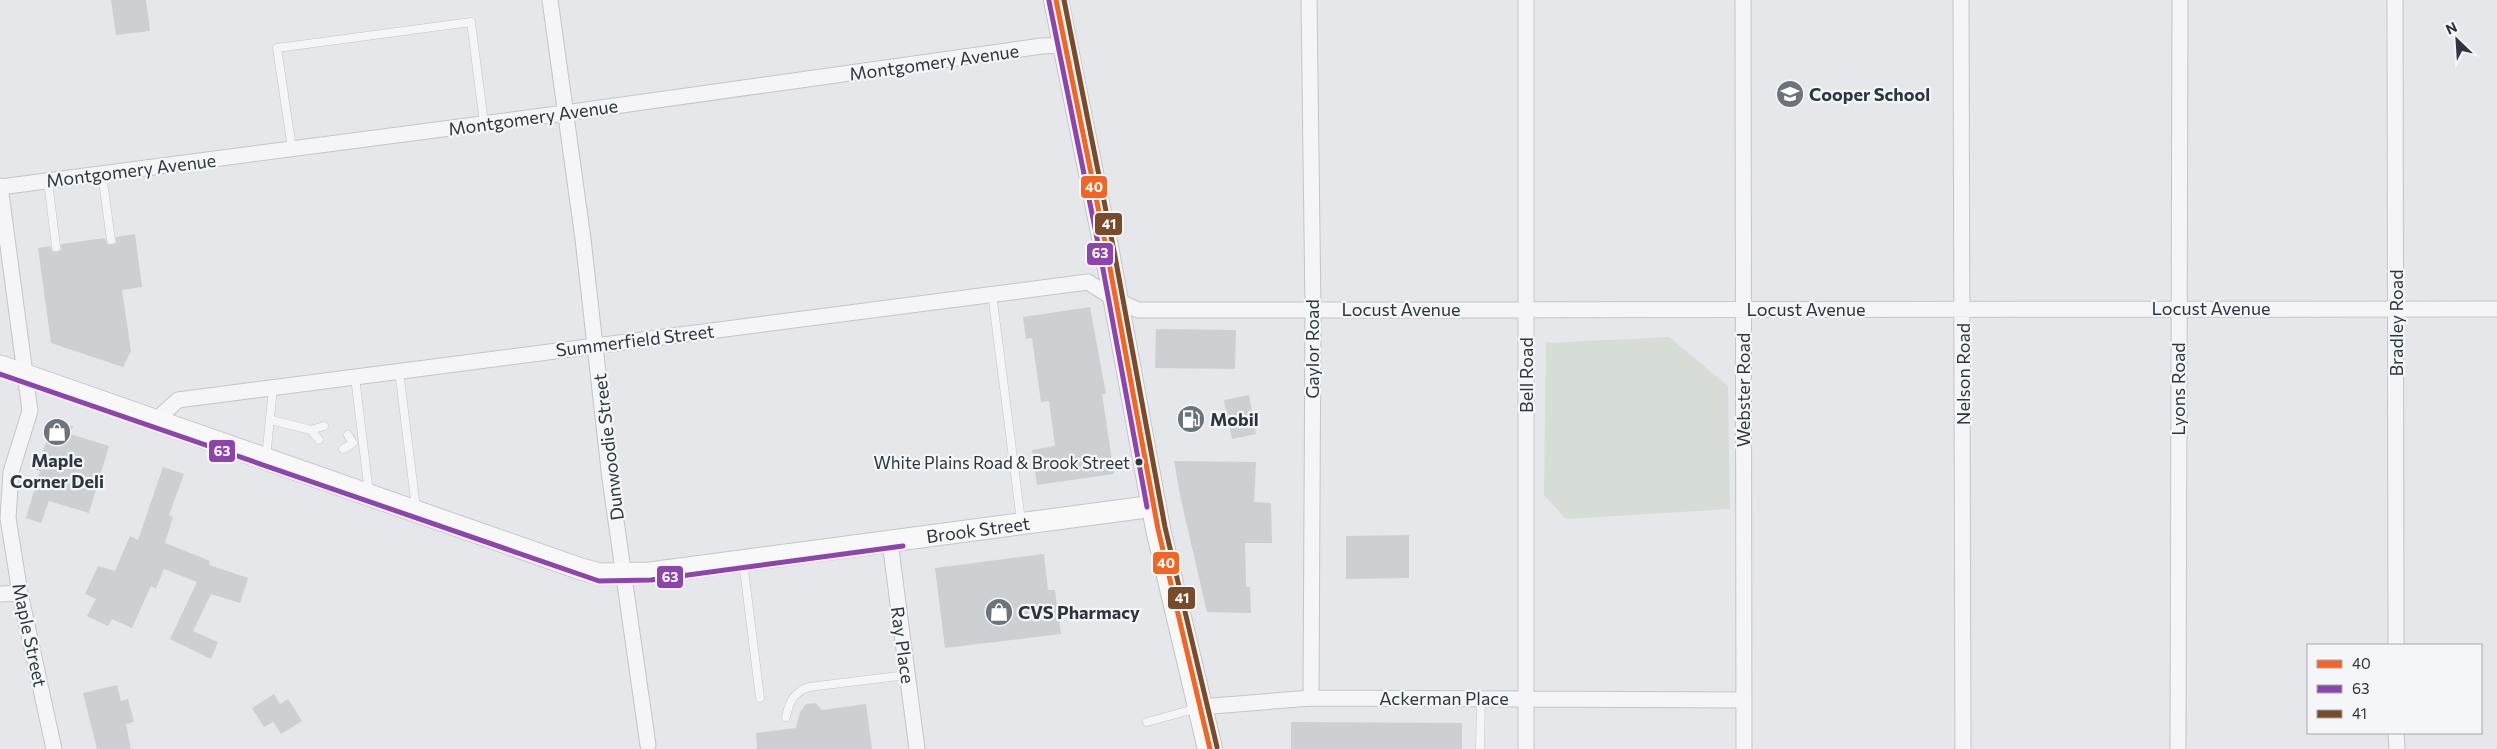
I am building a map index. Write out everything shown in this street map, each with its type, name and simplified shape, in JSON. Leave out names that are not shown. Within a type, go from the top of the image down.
[{"type":"main road","points":[[1056,0],[1116,300],[1154,506],[1176,610],[1210,749]]},
{"type":"street","name":"Dunwoodie Street","points":[[550,0],[596,345],[610,479],[648,745]]},
{"type":"street","name":"Gaylor Road","points":[[1309,0],[1313,310],[1310,698]]},
{"type":"street","name":"Bell Road","points":[[1526,0],[1528,698],[1526,749]]},
{"type":"street","name":"Webster Road","points":[[1744,0],[1744,749]]},
{"type":"street","name":"Nelson Road","points":[[1961,0],[1964,749]]},
{"type":"street","name":"Lyons Road","points":[[2178,749],[2180,0]]},
{"type":"street","name":"Bradley Road","points":[[2395,0],[2396,644]]},
{"type":"street","name":"Montgomery Avenue","points":[[0,187],[565,113],[1042,46],[1065,45]]},
{"type":"street","name":"Maple Street","points":[[0,187],[30,411],[11,472],[4,521],[54,749]]},
{"type":"street","name":"Summerfield Street","points":[[156,419],[178,400],[1088,282],[1116,300]]},
{"type":"street","name":"Locust Avenue","points":[[1116,300],[1138,310],[1963,310],[2178,308],[2497,310]]},
{"type":"street","name":"Brook Street","points":[[0,366],[600,574],[624,575],[743,561],[1154,506]]},
{"type":"street","name":"Ray Place","points":[[890,542],[917,749]]},
{"type":"street","points":[[0,594],[20,593]]},
{"type":"street","name":"Ackerman Place","points":[[1200,707],[1310,698],[1744,700]]},
{"type":"street","points":[[2396,734],[2396,749]]},
{"type":"lane","points":[[292,149],[278,48],[306,44],[471,22],[484,123]]},
{"type":"lane","points":[[102,174],[111,240]]},
{"type":"lane","points":[[48,181],[56,247]]},
{"type":"lane","points":[[992,294],[1021,523]]},
{"type":"lane","points":[[399,371],[417,511]]},
{"type":"lane","points":[[355,377],[365,447],[369,494]]},
{"type":"lane","points":[[266,458],[273,388]]},
{"type":"lane","points":[[271,420],[311,430],[324,426]]},
{"type":"lane","points":[[311,430],[319,440]]},
{"type":"lane","points":[[348,435],[354,444]]},
{"type":"lane","points":[[343,449],[354,444],[365,447]]},
{"type":"lane","points":[[743,561],[760,698]]},
{"type":"lane","points":[[786,717],[792,698],[800,690],[809,687],[907,676]]},
{"type":"lane","points":[[1480,749],[1481,698]]},
{"type":"lane","name":"Ackerman Place","points":[[1147,722],[1200,707]]},
{"type":"shaded area","points":[[1669,337],[1728,386],[1730,509],[1566,519],[1544,495],[1546,343]]},
{"type":"building","points":[[111,0],[146,0],[150,31],[116,35]]},
{"type":"building","points":[[135,234],[142,287],[122,290],[131,351],[123,367],[51,343],[38,248],[50,246],[52,251],[57,252],[61,250],[61,244],[105,238],[107,244],[112,245],[116,243],[116,237]]},
{"type":"building","points":[[1090,307],[1106,394],[1102,394],[1114,474],[1037,485],[1032,450],[1055,446],[1049,401],[1041,402],[1032,338],[1026,339],[1023,317]]},
{"type":"building","points":[[1156,329],[1236,330],[1235,369],[1155,368]]},
{"type":"building","points":[[1249,395],[1256,434],[1232,439],[1224,400]]},
{"type":"building","points":[[54,420],[73,426],[70,434],[109,446],[89,513],[49,501],[41,523],[26,518],[40,471],[36,470]]},
{"type":"building","points":[[1174,461],[1256,462],[1254,502],[1271,503],[1272,543],[1245,543],[1246,587],[1250,587],[1251,613],[1207,612]]},
{"type":"building","points":[[163,467],[184,474],[169,515],[173,517],[165,543],[210,561],[209,565],[248,578],[240,603],[211,594],[193,631],[218,642],[211,659],[170,639],[197,582],[164,569],[156,588],[151,586],[132,628],[112,619],[108,626],[87,616],[96,599],[85,594],[98,566],[115,571],[130,536],[138,540]]},
{"type":"building","points":[[1409,535],[1409,578],[1346,579],[1346,536]]},
{"type":"building","name":"CVS Pharmacy","points":[[1044,554],[1048,590],[1055,590],[1061,634],[945,648],[935,568]]},
{"type":"building","points":[[117,685],[121,701],[128,699],[134,722],[126,724],[131,749],[97,749],[83,693]]},
{"type":"building","points":[[274,694],[280,704],[288,699],[302,721],[281,734],[273,722],[264,727],[252,708]]},
{"type":"building","points":[[815,703],[822,710],[866,704],[872,749],[757,749],[756,733],[796,728],[800,712],[806,704]]},
{"type":"building","points":[[1291,722],[1462,723],[1462,749],[1291,749]]},
{"type":"transit line","name":"40","points":[[1056,0],[1107,252],[1158,529],[1210,749]]},
{"type":"transit line","name":"41","points":[[1064,0],[1114,251],[1165,527],[1217,747]]},
{"type":"transit line","name":"63","points":[[1049,1],[1100,253],[1147,507]]},
{"type":"transit line","name":"63","points":[[0,374],[599,581],[651,580],[903,546]]},
{"type":"place","name":"Cooper School","points":[[1790,94]]},
{"type":"place","name":"Mobil","points":[[1191,419]]},
{"type":"place","name":"Maple Corner Deli","points":[[57,432]]},
{"type":"place","name":"White Plains Road & Brook Street","points":[[1139,462]]},
{"type":"place","name":"CVS Pharmacy","points":[[999,612]]}]
